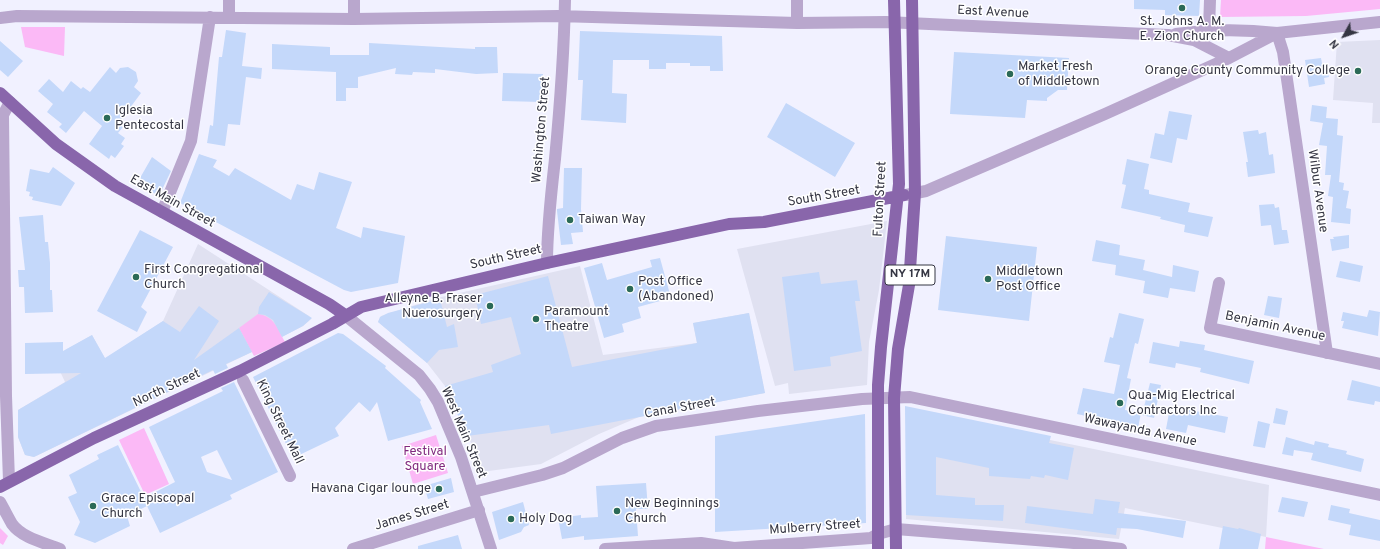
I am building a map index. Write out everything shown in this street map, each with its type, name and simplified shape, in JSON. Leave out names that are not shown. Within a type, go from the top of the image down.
[{"type":"main road","name":"Fulton Street","points":[[894,0],[894,23],[906,195],[909,286],[898,349],[894,398],[896,549]]},
{"type":"main road","name":"Fulton Street","points":[[878,549],[878,399],[881,346],[906,195],[912,0]]},
{"type":"main road","name":"East Main Street","points":[[0,92],[56,144],[115,186],[345,315]]},
{"type":"main road","name":"South Street","points":[[345,315],[361,307],[547,263],[729,224],[764,222],[906,195]]},
{"type":"main road","name":"North Street","points":[[4,484],[94,438],[240,371],[332,324],[345,315]]},
{"type":"street","points":[[229,0],[229,18]]},
{"type":"street","points":[[354,0],[354,19]]},
{"type":"street","name":"Washington Street","points":[[547,263],[550,198],[558,118],[565,0]]},
{"type":"street","points":[[797,0],[797,23]]},
{"type":"street","points":[[1209,29],[1210,0]]},
{"type":"street","name":"East Avenue","points":[[0,18],[17,16],[354,19],[565,17],[797,23],[912,23],[1168,35],[1194,40],[1228,58]]},
{"type":"street","points":[[162,212],[191,141],[210,17]]},
{"type":"street","name":"South Street","points":[[906,195],[926,191],[1105,114],[1228,58],[1277,33],[1380,22]]},
{"type":"street","name":"East Avenue","points":[[1168,35],[1209,29],[1243,29],[1277,33]]},
{"type":"street","name":"Wilbur Avenue","points":[[1277,33],[1283,52],[1327,352]]},
{"type":"street","points":[[4,484],[6,396],[3,115],[10,102]]},
{"type":"street","name":"Benjamin Avenue","points":[[1219,283],[1210,328],[1380,364]]},
{"type":"street","name":"West Main Street","points":[[345,315],[419,375],[430,389],[438,402],[461,457],[491,549]]},
{"type":"street","name":"King Street Mall","points":[[243,380],[290,476]]},
{"type":"street","name":"Wawayanda Avenue","points":[[894,398],[910,397],[1380,495]]},
{"type":"street","points":[[878,399],[894,398]]},
{"type":"street","name":"Canal Street","points":[[473,492],[564,468],[622,438],[656,426],[758,411],[878,399]]},
{"type":"street","points":[[0,502],[13,525],[18,530],[26,536],[60,549]]},
{"type":"street","name":"James Street","points":[[353,549],[479,510]]},
{"type":"street","name":"Mulberry Street","points":[[605,549],[702,543],[740,548],[871,538],[878,534],[896,529],[1073,546],[1121,549]]},
{"type":"shaded area","name":"Orange County Community College","points":[[1380,40],[1380,123],[1372,123],[1373,103],[1333,100],[1337,42]]},
{"type":"shaded area","points":[[887,221],[879,290],[869,342],[867,385],[789,394],[788,383],[775,386],[737,249]]},
{"type":"shaded area","points":[[198,244],[309,316],[311,319],[303,326],[252,352],[34,457],[25,455],[18,437],[18,410],[65,382],[58,367],[67,349],[92,335],[108,364],[114,353],[163,321]]},
{"type":"shaded area","points":[[580,266],[603,355],[697,343],[693,323],[749,313],[765,393],[639,417],[599,434],[541,464],[481,472],[471,443],[445,386],[427,363],[378,322],[381,316],[437,298]]},
{"type":"shaded area","points":[[909,411],[1269,485],[1266,537],[1125,508],[1119,539],[906,519]]},
{"type":"green space","points":[[1221,0],[1380,0],[1380,9],[1306,16],[1220,17]]},
{"type":"green space","points":[[21,27],[65,27],[64,56],[25,47]]},
{"type":"green space","points":[[258,314],[272,320],[285,342],[254,356],[239,328]]},
{"type":"green space","points":[[144,428],[169,484],[145,495],[119,440]]},
{"type":"green space","name":"Festival Square","points":[[436,435],[448,473],[413,484],[402,446]]},
{"type":"green space","points":[[0,528],[8,536],[3,545],[0,543]]},
{"type":"green space","points":[[1266,537],[1324,549],[1265,549]]},
{"type":"building","name":"St. Johns A. M. E. Zion Church","points":[[1134,0],[1200,0],[1199,16],[1165,15],[1165,10],[1134,9]]},
{"type":"building","points":[[226,30],[246,33],[242,66],[262,68],[261,79],[246,77],[240,125],[228,124],[225,146],[207,143],[210,125],[213,126],[219,57],[222,57]]},
{"type":"building","points":[[580,31],[722,36],[723,71],[710,71],[710,66],[690,66],[690,63],[666,63],[666,69],[649,69],[649,60],[613,60],[612,93],[627,94],[626,123],[581,120],[583,80],[578,80]]},
{"type":"building","points":[[0,41],[23,61],[8,77],[0,70]]},
{"type":"building","points":[[369,43],[475,49],[475,47],[497,47],[498,73],[476,74],[435,69],[435,73],[413,72],[412,75],[395,74],[396,68],[358,77],[358,88],[346,88],[346,101],[336,101],[336,72],[272,69],[272,44],[330,47],[330,55],[369,55]]},
{"type":"building","name":"Market Fresh of Middletown","points":[[954,52],[1069,58],[1067,90],[1058,90],[1047,98],[1047,101],[1027,100],[1025,118],[950,114]]},
{"type":"building","points":[[1321,58],[1323,69],[1327,68],[1329,77],[1324,78],[1325,84],[1309,87],[1305,60]]},
{"type":"building","name":"Iglesia Pentecostal","points":[[110,67],[116,73],[120,68],[128,67],[136,72],[138,81],[134,87],[141,93],[118,124],[123,127],[118,133],[125,138],[121,144],[124,146],[115,158],[111,155],[109,159],[89,144],[102,126],[84,111],[66,133],[59,127],[62,124],[47,112],[53,104],[38,91],[49,79],[63,92],[71,81],[81,89],[83,87],[90,92]]},
{"type":"building","points":[[503,73],[543,74],[542,102],[502,101]]},
{"type":"building","points":[[786,103],[855,143],[835,177],[767,137]]},
{"type":"building","points":[[1312,105],[1327,107],[1326,118],[1338,119],[1337,135],[1343,136],[1339,182],[1344,183],[1343,190],[1349,191],[1346,208],[1351,209],[1350,224],[1331,222],[1333,197],[1328,196],[1331,175],[1325,175],[1327,146],[1319,145],[1323,123],[1310,121]]},
{"type":"building","points":[[1169,111],[1192,115],[1187,140],[1177,138],[1172,163],[1150,158],[1155,133],[1164,135]]},
{"type":"building","points":[[1258,130],[1259,134],[1266,132],[1269,155],[1273,154],[1275,173],[1248,177],[1246,162],[1248,162],[1243,132]]},
{"type":"building","points":[[199,154],[217,160],[213,167],[229,176],[235,168],[291,200],[297,184],[314,190],[319,172],[352,182],[336,228],[361,238],[363,227],[405,236],[398,283],[351,292],[344,290],[180,203]]},
{"type":"building","points":[[152,157],[171,171],[159,196],[149,190],[152,185],[140,178]]},
{"type":"building","points":[[1127,159],[1149,164],[1144,189],[1149,190],[1149,194],[1190,203],[1188,212],[1213,217],[1208,237],[1184,232],[1185,225],[1160,219],[1161,217],[1121,208],[1126,185],[1122,184]]},
{"type":"building","points":[[53,167],[75,183],[61,206],[32,200],[33,197],[29,196],[30,192],[26,191],[30,169],[49,173]]},
{"type":"building","points":[[564,168],[582,168],[581,209],[583,232],[571,233],[573,244],[561,245],[557,209],[563,208]]},
{"type":"building","points":[[1274,204],[1275,208],[1279,207],[1282,230],[1287,230],[1289,243],[1274,245],[1271,225],[1261,226],[1259,205]]},
{"type":"building","points":[[43,215],[45,242],[48,242],[50,290],[52,290],[53,312],[25,313],[24,287],[19,287],[18,270],[25,270],[19,217]]},
{"type":"building","name":"First Congregational Church","points":[[140,230],[173,247],[141,307],[147,312],[137,332],[97,311]]},
{"type":"building","points":[[1349,235],[1349,248],[1332,251],[1330,239],[1334,239],[1333,237]]},
{"type":"building","name":"Middletown Post Office","points":[[946,236],[1037,247],[1029,321],[938,310]]},
{"type":"building","points":[[1096,240],[1120,245],[1119,255],[1145,260],[1143,270],[1172,277],[1173,265],[1199,271],[1195,292],[1170,288],[1168,298],[1143,293],[1145,281],[1115,275],[1116,265],[1092,261]]},
{"type":"building","name":"Post Office (Abandoned)","points":[[660,258],[671,298],[638,307],[641,318],[622,324],[624,332],[604,338],[584,268],[602,263],[607,280],[652,267],[650,260]]},
{"type":"building","points":[[1340,261],[1363,266],[1360,282],[1336,277]]},
{"type":"building","points":[[819,272],[821,284],[857,280],[860,301],[855,301],[862,351],[830,357],[831,366],[794,371],[782,277]]},
{"type":"building","points":[[548,276],[572,367],[697,343],[693,323],[749,313],[765,393],[551,434],[549,425],[467,436],[445,386],[493,372],[491,365],[521,354],[511,317],[481,324],[475,295]]},
{"type":"building","points":[[269,292],[312,318],[303,326],[282,337],[273,320],[265,315],[258,314],[259,307]]},
{"type":"building","points":[[1268,296],[1282,298],[1279,318],[1264,315]]},
{"type":"building","points":[[440,299],[447,327],[454,324],[458,347],[439,350],[427,363],[378,322],[380,317],[388,313]]},
{"type":"building","points":[[199,306],[219,321],[194,360],[239,328],[252,352],[226,364],[228,368],[215,374],[213,370],[34,457],[25,455],[18,437],[18,410],[81,373],[25,374],[25,343],[63,342],[63,351],[92,335],[105,358],[163,321],[180,332]]},
{"type":"building","points":[[1369,310],[1380,312],[1378,336],[1342,328],[1344,321],[1341,321],[1343,312],[1367,317]]},
{"type":"building","points":[[1119,313],[1144,319],[1138,344],[1135,343],[1127,378],[1131,379],[1125,410],[1141,413],[1138,428],[1122,426],[1121,429],[1108,426],[1109,421],[1077,414],[1083,388],[1114,394],[1120,365],[1104,362],[1110,337],[1113,338]]},
{"type":"building","points":[[338,333],[343,334],[386,366],[385,368],[421,400],[420,402],[432,429],[388,441],[377,402],[370,412],[359,402],[335,428],[339,436],[293,458],[253,377]]},
{"type":"building","points":[[1180,341],[1205,345],[1204,350],[1254,361],[1249,384],[1200,372],[1201,368],[1176,363],[1175,368],[1149,363],[1153,342],[1179,347]]},
{"type":"building","points":[[1352,380],[1380,387],[1380,402],[1375,401],[1374,405],[1347,400]]},
{"type":"building","points":[[234,382],[278,472],[230,495],[232,499],[160,533],[147,506],[127,516],[130,526],[95,543],[74,535],[80,522],[68,497],[77,493],[69,475],[99,459],[97,455],[118,445],[144,498],[175,482],[149,427],[223,391],[221,388]],"holes":[[[217,450],[232,480],[207,472],[201,457]]]},
{"type":"building","points":[[1150,383],[1161,385],[1154,418],[1142,415]]},
{"type":"building","points":[[905,406],[1051,436],[1049,443],[1074,448],[1068,480],[1045,475],[1044,478],[1031,476],[1030,479],[989,476],[989,468],[936,457],[936,495],[975,498],[975,505],[1004,505],[1003,521],[906,515]]},
{"type":"building","points":[[1276,408],[1288,411],[1285,425],[1273,423]]},
{"type":"building","points":[[1184,409],[1228,417],[1225,433],[1188,425],[1186,433],[1166,429],[1169,413],[1183,416]]},
{"type":"building","points":[[865,414],[866,523],[715,532],[715,436]]},
{"type":"building","points":[[1258,421],[1270,424],[1265,448],[1253,446]]},
{"type":"building","points":[[1286,437],[1314,445],[1315,441],[1329,444],[1328,447],[1347,451],[1346,454],[1364,459],[1361,472],[1311,460],[1313,453],[1294,450],[1293,456],[1282,454]]},
{"type":"building","name":"Havana Cigar lounge","points":[[451,478],[454,492],[428,499],[424,486]]},
{"type":"building","name":"New Beginnings Church","points":[[646,483],[648,509],[636,509],[638,536],[584,540],[584,536],[562,539],[558,518],[581,515],[581,518],[598,517],[596,486]]},
{"type":"building","points":[[1282,497],[1308,502],[1304,517],[1278,512]]},
{"type":"building","points":[[1095,499],[1120,502],[1118,513],[1186,521],[1183,538],[1137,529],[1117,528],[1116,535],[1025,523],[1027,506],[1093,514]]},
{"type":"building","name":"Holy Dog","points":[[523,502],[529,525],[524,527],[521,532],[499,540],[492,512]]},
{"type":"building","points":[[1331,505],[1350,509],[1349,513],[1380,520],[1380,541],[1349,535],[1351,525],[1328,520]]},
{"type":"building","points":[[1223,526],[1239,528],[1261,534],[1258,549],[1219,549]]},
{"type":"building","points":[[458,535],[462,549],[418,549],[418,546]]},
{"type":"place","name":"St. Johns A. M. E. Zion Church","points":[[1182,8]]},
{"type":"place","name":"Orange County Community College","points":[[1358,71]]},
{"type":"place","name":"Market Fresh of Middletown","points":[[1010,74]]},
{"type":"place","name":"Iglesia Pentecostal","points":[[107,118]]},
{"type":"place","name":"Taiwan Way","points":[[570,220]]},
{"type":"place","name":"First Congregational Church","points":[[136,277]]},
{"type":"place","name":"Middletown Post Office","points":[[988,279]]},
{"type":"place","name":"Post Office (Abandoned)","points":[[630,289]]},
{"type":"place","name":"Alleyne B. Fraser Nuerosurgery","points":[[490,306]]},
{"type":"place","name":"Paramount Theatre","points":[[536,319]]},
{"type":"place","name":"Qua-Mig Electrical Contractors Inc","points":[[1120,403]]},
{"type":"place","name":"Havana Cigar lounge","points":[[439,489]]},
{"type":"place","name":"Grace Episcopal Church","points":[[93,506]]},
{"type":"place","name":"New Beginnings Church","points":[[617,511]]},
{"type":"place","name":"Holy Dog","points":[[511,519]]}]
